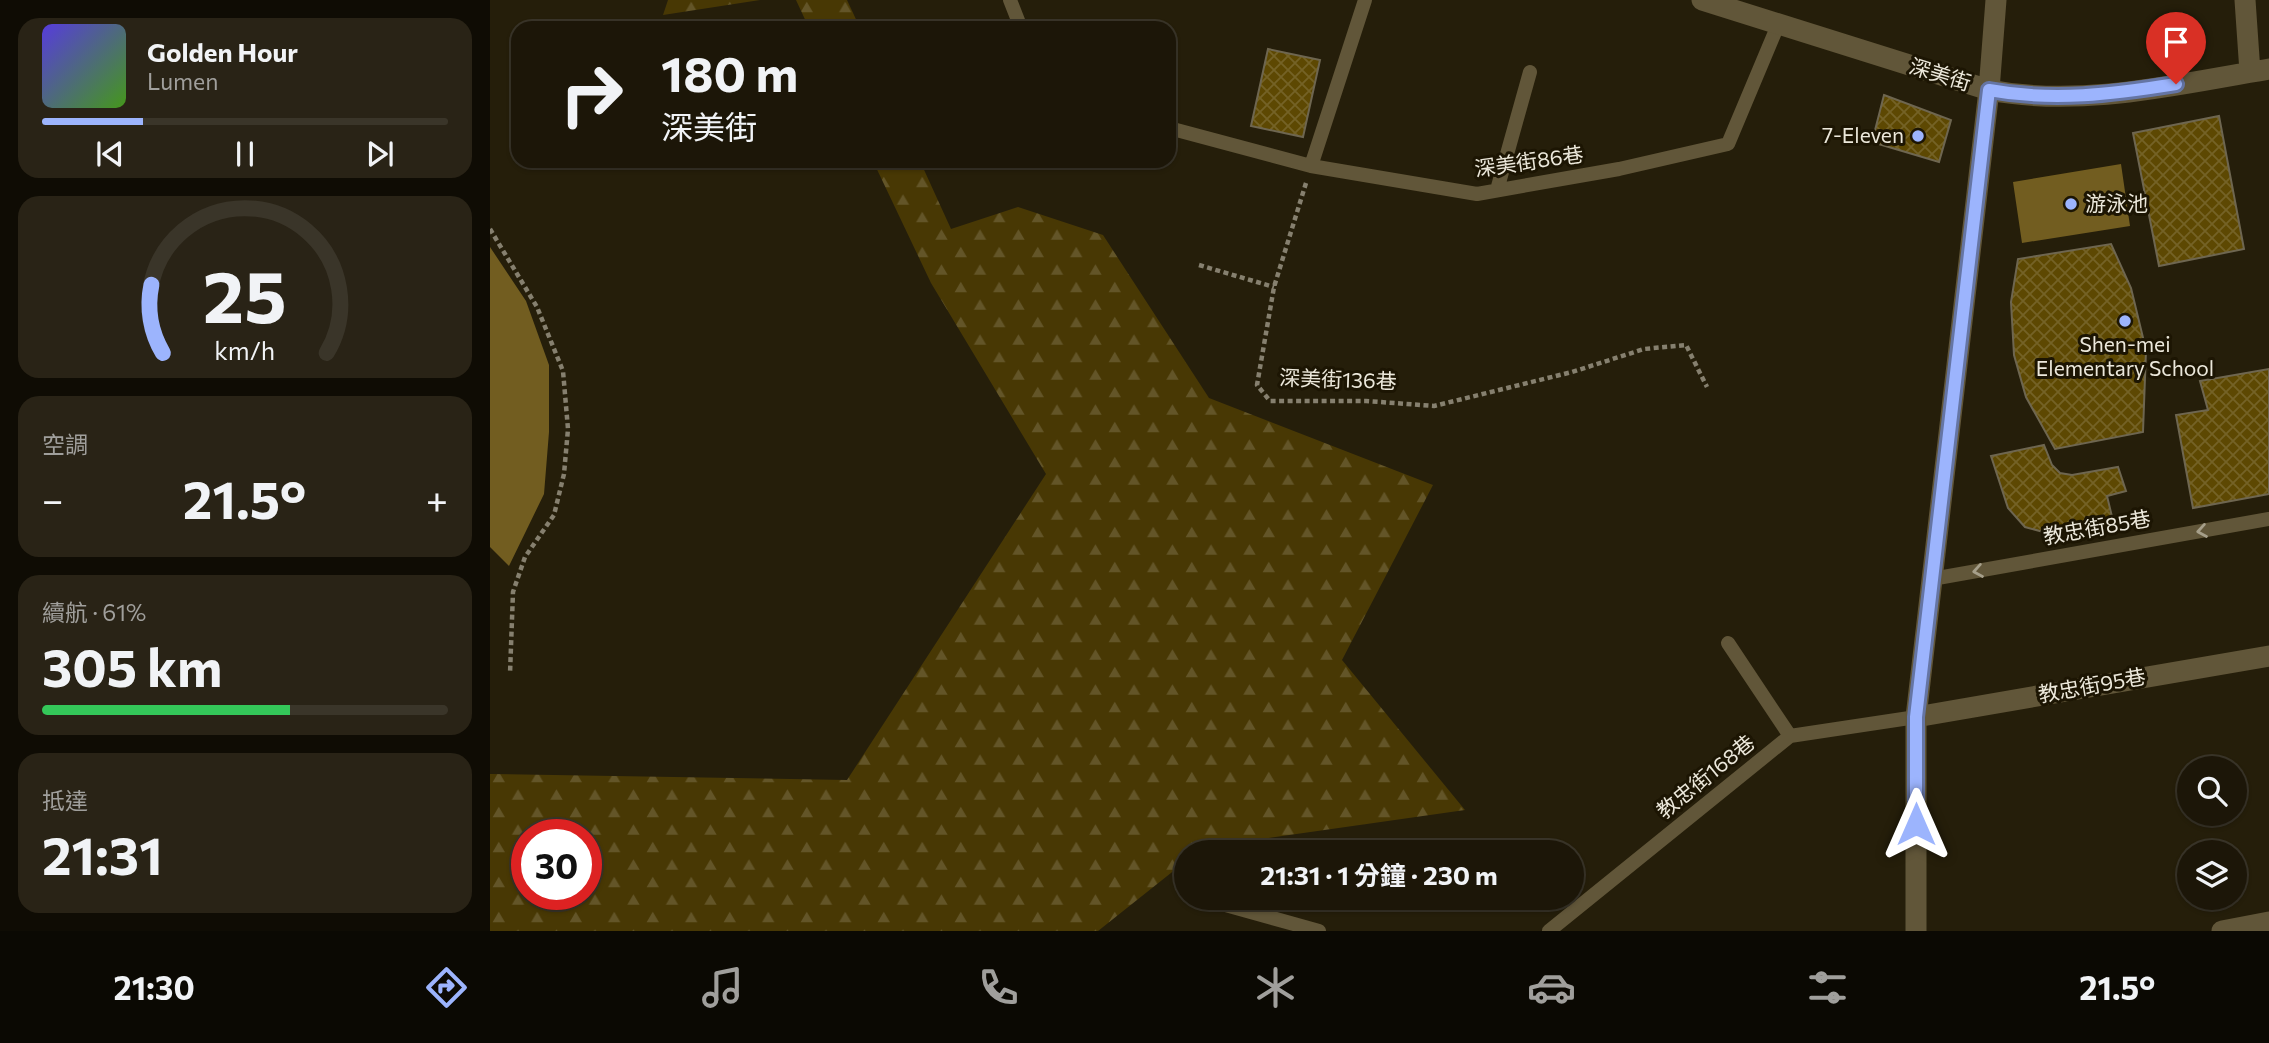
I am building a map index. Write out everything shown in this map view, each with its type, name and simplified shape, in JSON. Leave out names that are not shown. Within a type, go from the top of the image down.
[{"type":"street","name":"深美街","points":[[1702,0],[1989,90],[2019,96],[2103,96],[2259,70]]},
{"type":"street","points":[[1916,931],[1916,717],[1989,90],[1996,0]]},
{"type":"street","points":[[2245,0],[2259,70]]},
{"type":"street","name":"教忠街95巷","points":[[1916,717],[2269,656]]},
{"type":"street","points":[[2222,931],[2269,922]]},
{"type":"lane","points":[[1010,0],[1018,21]]},
{"type":"lane","points":[[1311,166],[1365,0]]},
{"type":"lane","name":"深美街86巷","points":[[1176,130],[1311,166],[1477,194],[1619,169],[1728,144],[1778,25]]},
{"type":"lane","points":[[1497,190],[1530,72]]},
{"type":"lane","name":"教忠街85巷","points":[[1932,579],[2269,519]]},
{"type":"lane","points":[[1728,643],[1790,736],[1916,717]]},
{"type":"lane","name":"教忠街168巷","points":[[1549,931],[1790,736]]},
{"type":"lane","points":[[1244,910],[1319,931]]},
{"type":"path","name":"深美街136巷","points":[[1311,166],[1274,286],[1257,385],[1270,401],[1366,401],[1434,406],[1572,372],[1644,349],[1686,345],[1707,387]]},
{"type":"path","points":[[490,229],[537,307],[563,371],[568,429],[564,474],[554,515],[525,557],[513,592],[510,674]]},
{"type":"path","points":[[1199,265],[1274,286]]},
{"type":"green space","points":[[668,0],[760,0],[663,15]]},
{"type":"green space","points":[[796,0],[847,0],[857,21],[806,21]]},
{"type":"green space","points":[[876,168],[923,168],[951,229],[1018,207],[1103,235],[1209,398],[1433,485],[1342,660],[1465,810],[1254,840],[1174,840],[1174,871],[1098,931],[490,931],[490,774],[847,780],[1046,474],[931,283]]},
{"type":"shaded area","name":"游泳池","points":[[2121,164],[2130,226],[2022,243],[2013,182]]},
{"type":"shaded area","points":[[490,247],[526,301],[549,365],[549,432],[544,494],[509,566],[490,547]]},
{"type":"building","points":[[1268,49],[1320,60],[1303,137],[1251,126]]},
{"type":"building","points":[[1884,95],[1951,120],[1939,162],[1872,142]]},
{"type":"building","points":[[2219,116],[2244,249],[2159,266],[2133,133]]},
{"type":"building","points":[[2111,244],[2131,288],[2146,350],[2143,432],[2055,449],[2026,397],[2014,355],[2011,302],[2018,259]]},
{"type":"building","points":[[2269,369],[2269,494],[2193,508],[2176,415],[2208,410],[2200,381]]},
{"type":"building","points":[[2044,445],[2052,465],[2060,473],[2072,475],[2118,467],[2126,491],[2107,496],[2114,525],[2075,532],[2047,533],[2025,527],[2008,508],[1991,456]]},
{"type":"place","name":"7-Eleven","points":[[1918,136]]},
{"type":"place","name":"游泳池","points":[[2071,204]]},
{"type":"place","name":"Shen-mei Elementary School","points":[[2125,321]]},
{"type":"route","points":[[1916,824],[1916,717],[1989,90],[2019,96],[2103,96],[2176,84]]}]
